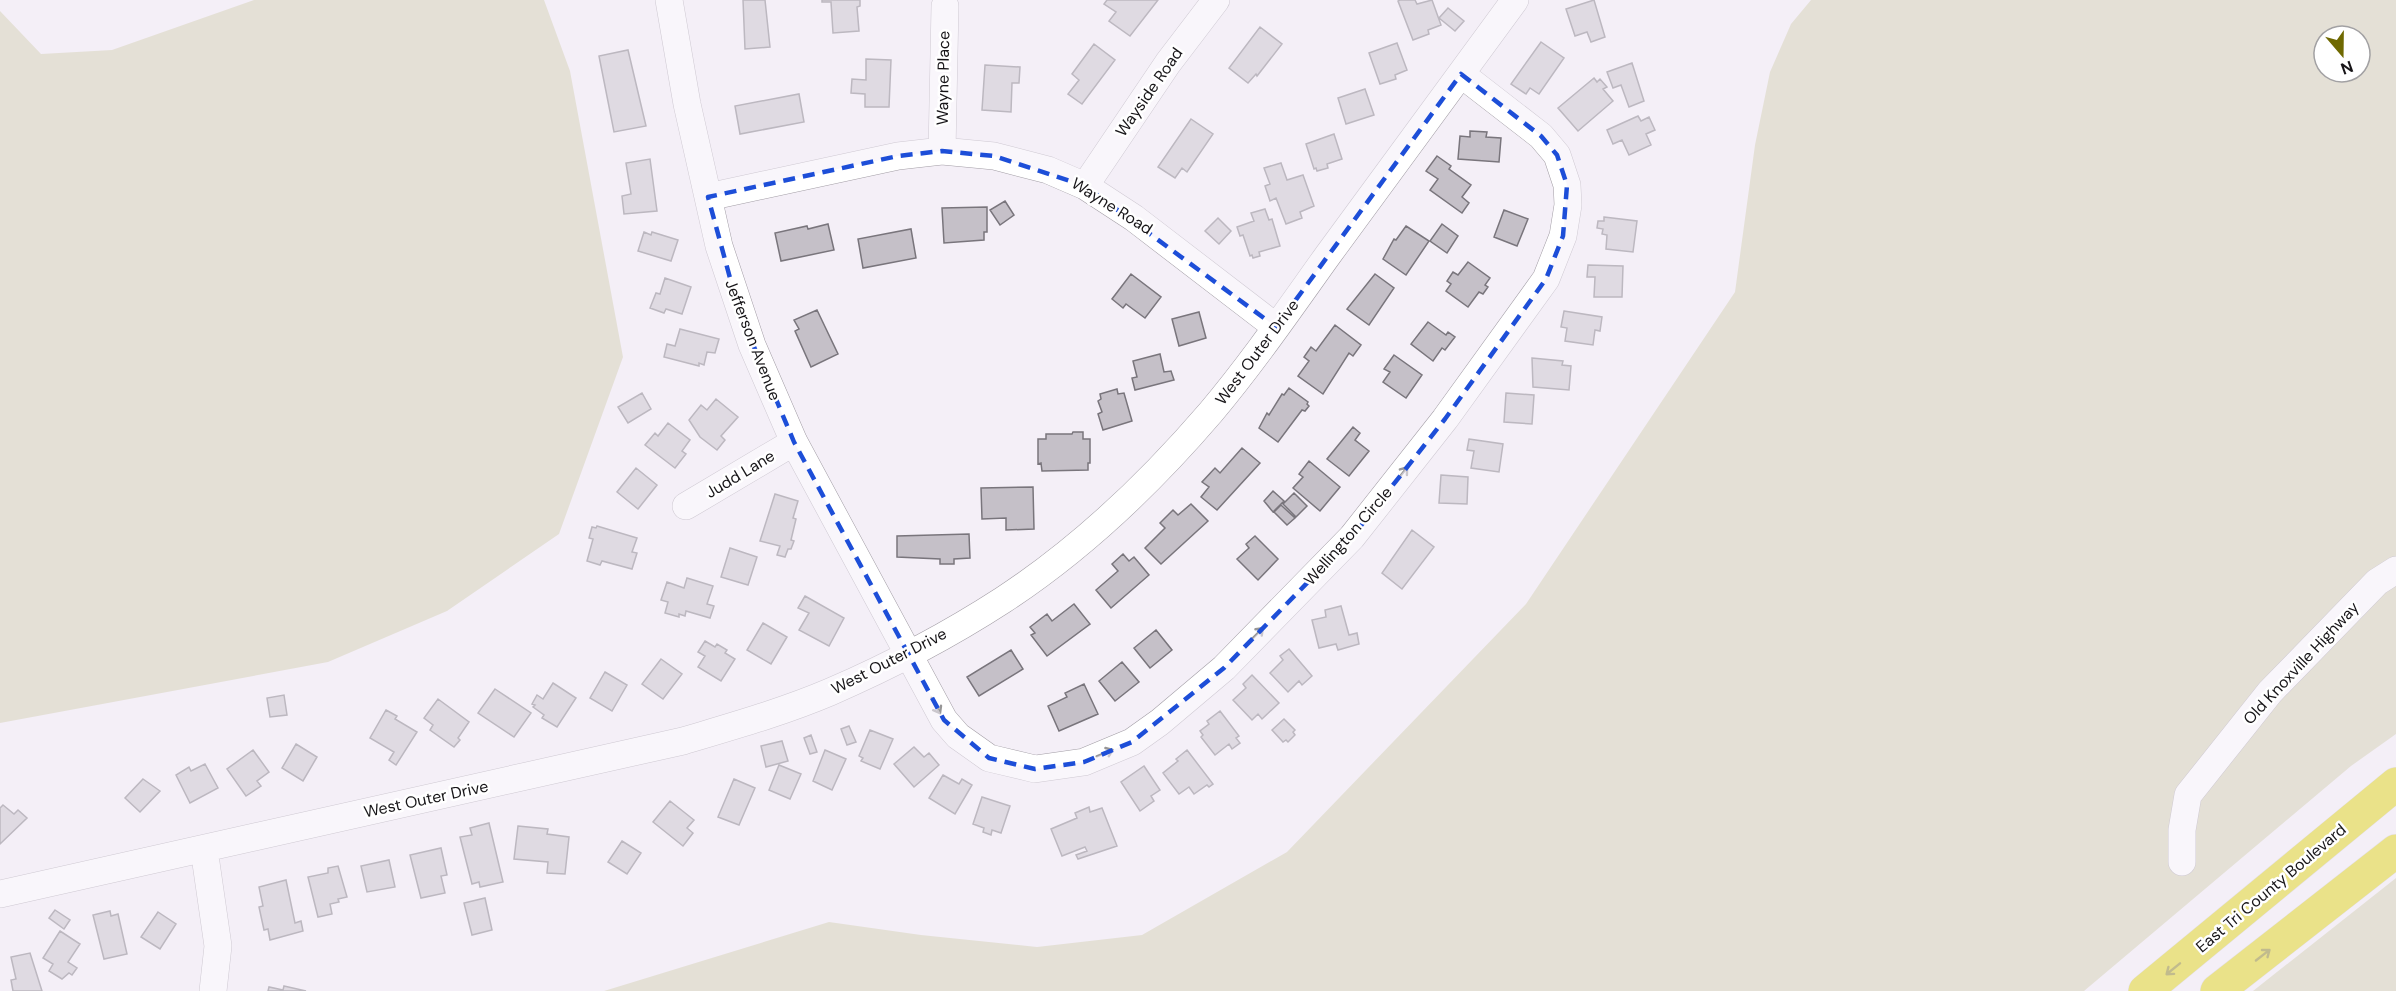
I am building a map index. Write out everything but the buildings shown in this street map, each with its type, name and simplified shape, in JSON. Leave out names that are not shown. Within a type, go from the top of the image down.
[{"type":"highway","name":"East Tri County Boulevard","points":[[2145,991],[2396,784]]},
{"type":"highway","points":[[2217,991],[2396,851]]},
{"type":"street","name":"Jefferson Avenue","points":[[669,0],[687,104],[719,246],[740,311],[794,442],[908,655]]},
{"type":"street","name":"Wayside Road","points":[[1085,186],[1168,63],[1216,0]]},
{"type":"street","name":"West Outer Drive","points":[[0,894],[683,741],[762,717],[830,692],[908,655],[1002,600],[1112,514],[1166,463],[1213,410],[1515,0]]},
{"type":"street","name":"Wayne Place","points":[[942,151],[945,6]]},
{"type":"street","name":"Wellington Circle","points":[[908,655],[944,720],[958,736],[989,758],[1035,769],[1084,762],[1132,742],[1160,722],[1224,668],[1352,537],[1502,342],[1546,279],[1563,236],[1568,205],[1567,185],[1557,155],[1541,136],[1461,74]]},
{"type":"street","name":"Wayne Road","points":[[708,197],[898,156],[942,151],[994,156],[1048,170],[1085,186],[1134,218],[1276,327]]},
{"type":"street","name":"Judd Lane","points":[[686,506],[794,442]]},
{"type":"street","name":"Old Knoxville Highway","points":[[2182,862],[2182,830],[2188,795],[2270,692],[2377,582],[2396,570]]},
{"type":"street","points":[[204,849],[218,946],[213,991]]},
{"type":"highlighted area","points":[[1461,74],[1541,136],[1557,155],[1567,185],[1563,236],[1546,279],[1445,419],[1352,537],[1224,668],[1132,742],[1084,762],[1035,769],[989,758],[944,720],[794,442],[739,311],[708,197],[898,156],[942,151],[994,156],[1085,186],[1276,327]]},
{"type":"shaded area","points":[[254,0],[544,0],[570,71],[623,357],[559,534],[447,611],[328,662],[0,723],[0,11],[41,54],[112,50]]},
{"type":"shaded area","points":[[1811,0],[2396,0],[2396,734],[2351,766],[2084,991],[604,991],[829,922],[921,935],[1037,947],[1142,935],[1287,852],[1526,604],[1735,292],[1755,145],[1770,72],[1791,24]]},
{"type":"shaded area","points":[[2396,878],[2396,991],[2253,991]]}]
